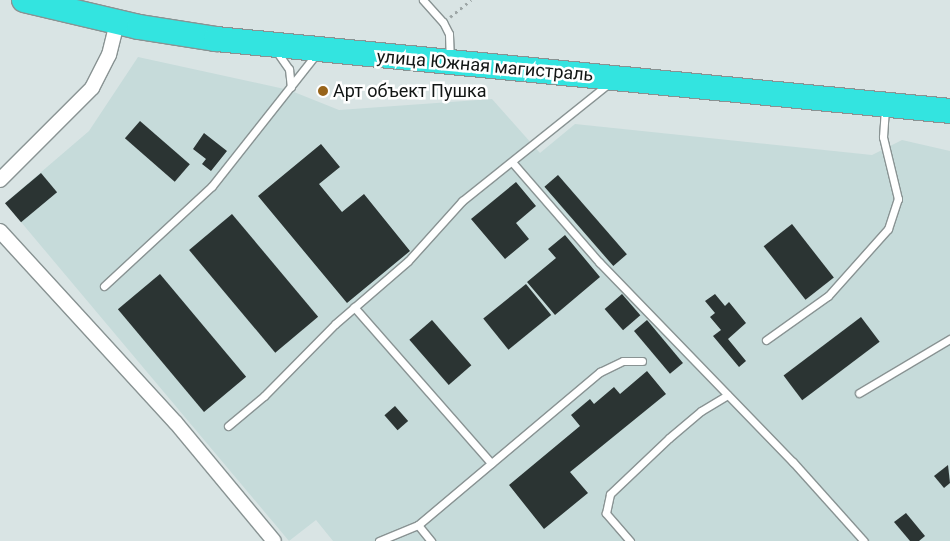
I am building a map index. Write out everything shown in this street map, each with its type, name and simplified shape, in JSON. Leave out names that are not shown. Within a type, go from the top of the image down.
[{"type":"highway","name":"улица Южная магистраль","points":[[24,0],[118,22],[263,44],[950,111]]},
{"type":"street","points":[[0,180],[92,88],[109,55],[118,22]]},
{"type":"street","points":[[0,231],[176,423],[274,541]]},
{"type":"lane","points":[[423,0],[443,22],[449,34],[450,62]]},
{"type":"lane","points":[[263,44],[275,50],[286,63],[291,87]]},
{"type":"lane","points":[[104,286],[212,186],[319,50]]},
{"type":"lane","points":[[228,426],[264,396],[354,307],[408,261],[462,201],[616,78]]},
{"type":"lane","points":[[766,340],[828,296],[888,229],[898,198],[883,137],[885,104]]},
{"type":"lane","points":[[512,162],[599,262],[728,395],[864,541]]},
{"type":"lane","points":[[354,307],[491,463]]},
{"type":"lane","points":[[859,393],[950,339]]},
{"type":"lane","points":[[379,541],[418,525],[600,372],[623,361],[642,361]]},
{"type":"lane","points":[[630,541],[606,513],[610,494],[669,438],[701,411],[728,395]]},
{"type":"lane","points":[[418,525],[431,541]]},
{"type":"path","points":[[443,22],[471,0]]},
{"type":"shaded area","points":[[138,57],[289,90],[339,110],[492,99],[540,153],[575,124],[872,155],[902,140],[950,151],[950,541],[333,541],[316,520],[289,541],[5,203],[89,131]]},
{"type":"building","points":[[140,121],[190,164],[175,182],[125,138]]},
{"type":"building","points":[[204,133],[227,151],[211,171],[202,164],[206,159],[193,149]]},
{"type":"building","points":[[321,144],[340,167],[319,184],[342,212],[364,194],[410,251],[347,303],[258,196]]},
{"type":"building","points":[[41,173],[57,192],[21,222],[5,203]]},
{"type":"building","points":[[558,175],[627,254],[613,266],[544,187]]},
{"type":"building","points":[[516,182],[536,206],[516,223],[529,239],[505,259],[471,219]]},
{"type":"building","points":[[232,214],[318,317],[275,353],[189,250]]},
{"type":"building","points":[[792,224],[834,278],[805,300],[764,246]]},
{"type":"building","points":[[565,235],[600,277],[555,315],[527,282],[556,258],[548,249]]},
{"type":"building","points":[[160,274],[246,377],[204,412],[118,309]]},
{"type":"building","points":[[526,284],[551,315],[508,350],[483,319]]},
{"type":"building","points":[[622,294],[640,315],[623,330],[605,309]]},
{"type":"building","points":[[715,294],[725,306],[729,302],[746,323],[728,339],[746,361],[739,367],[713,336],[721,330],[710,317],[715,313],[705,301]]},
{"type":"building","points":[[861,317],[880,342],[802,400],[784,375]]},
{"type":"building","points":[[432,320],[471,365],[449,385],[409,340]]},
{"type":"building","points":[[647,320],[683,363],[670,374],[634,331]]},
{"type":"building","points":[[647,371],[666,394],[570,472],[588,493],[544,529],[509,485],[580,426],[571,415],[590,399],[594,404],[614,387],[620,394]]},
{"type":"building","points":[[395,406],[408,421],[398,430],[384,415]]},
{"type":"building","points":[[948,465],[950,483],[944,488],[934,476]]},
{"type":"building","points":[[906,513],[925,536],[919,541],[910,541],[894,522]]},
{"type":"place","name":"Арт объект Пушка","points":[[323,91]]}]
